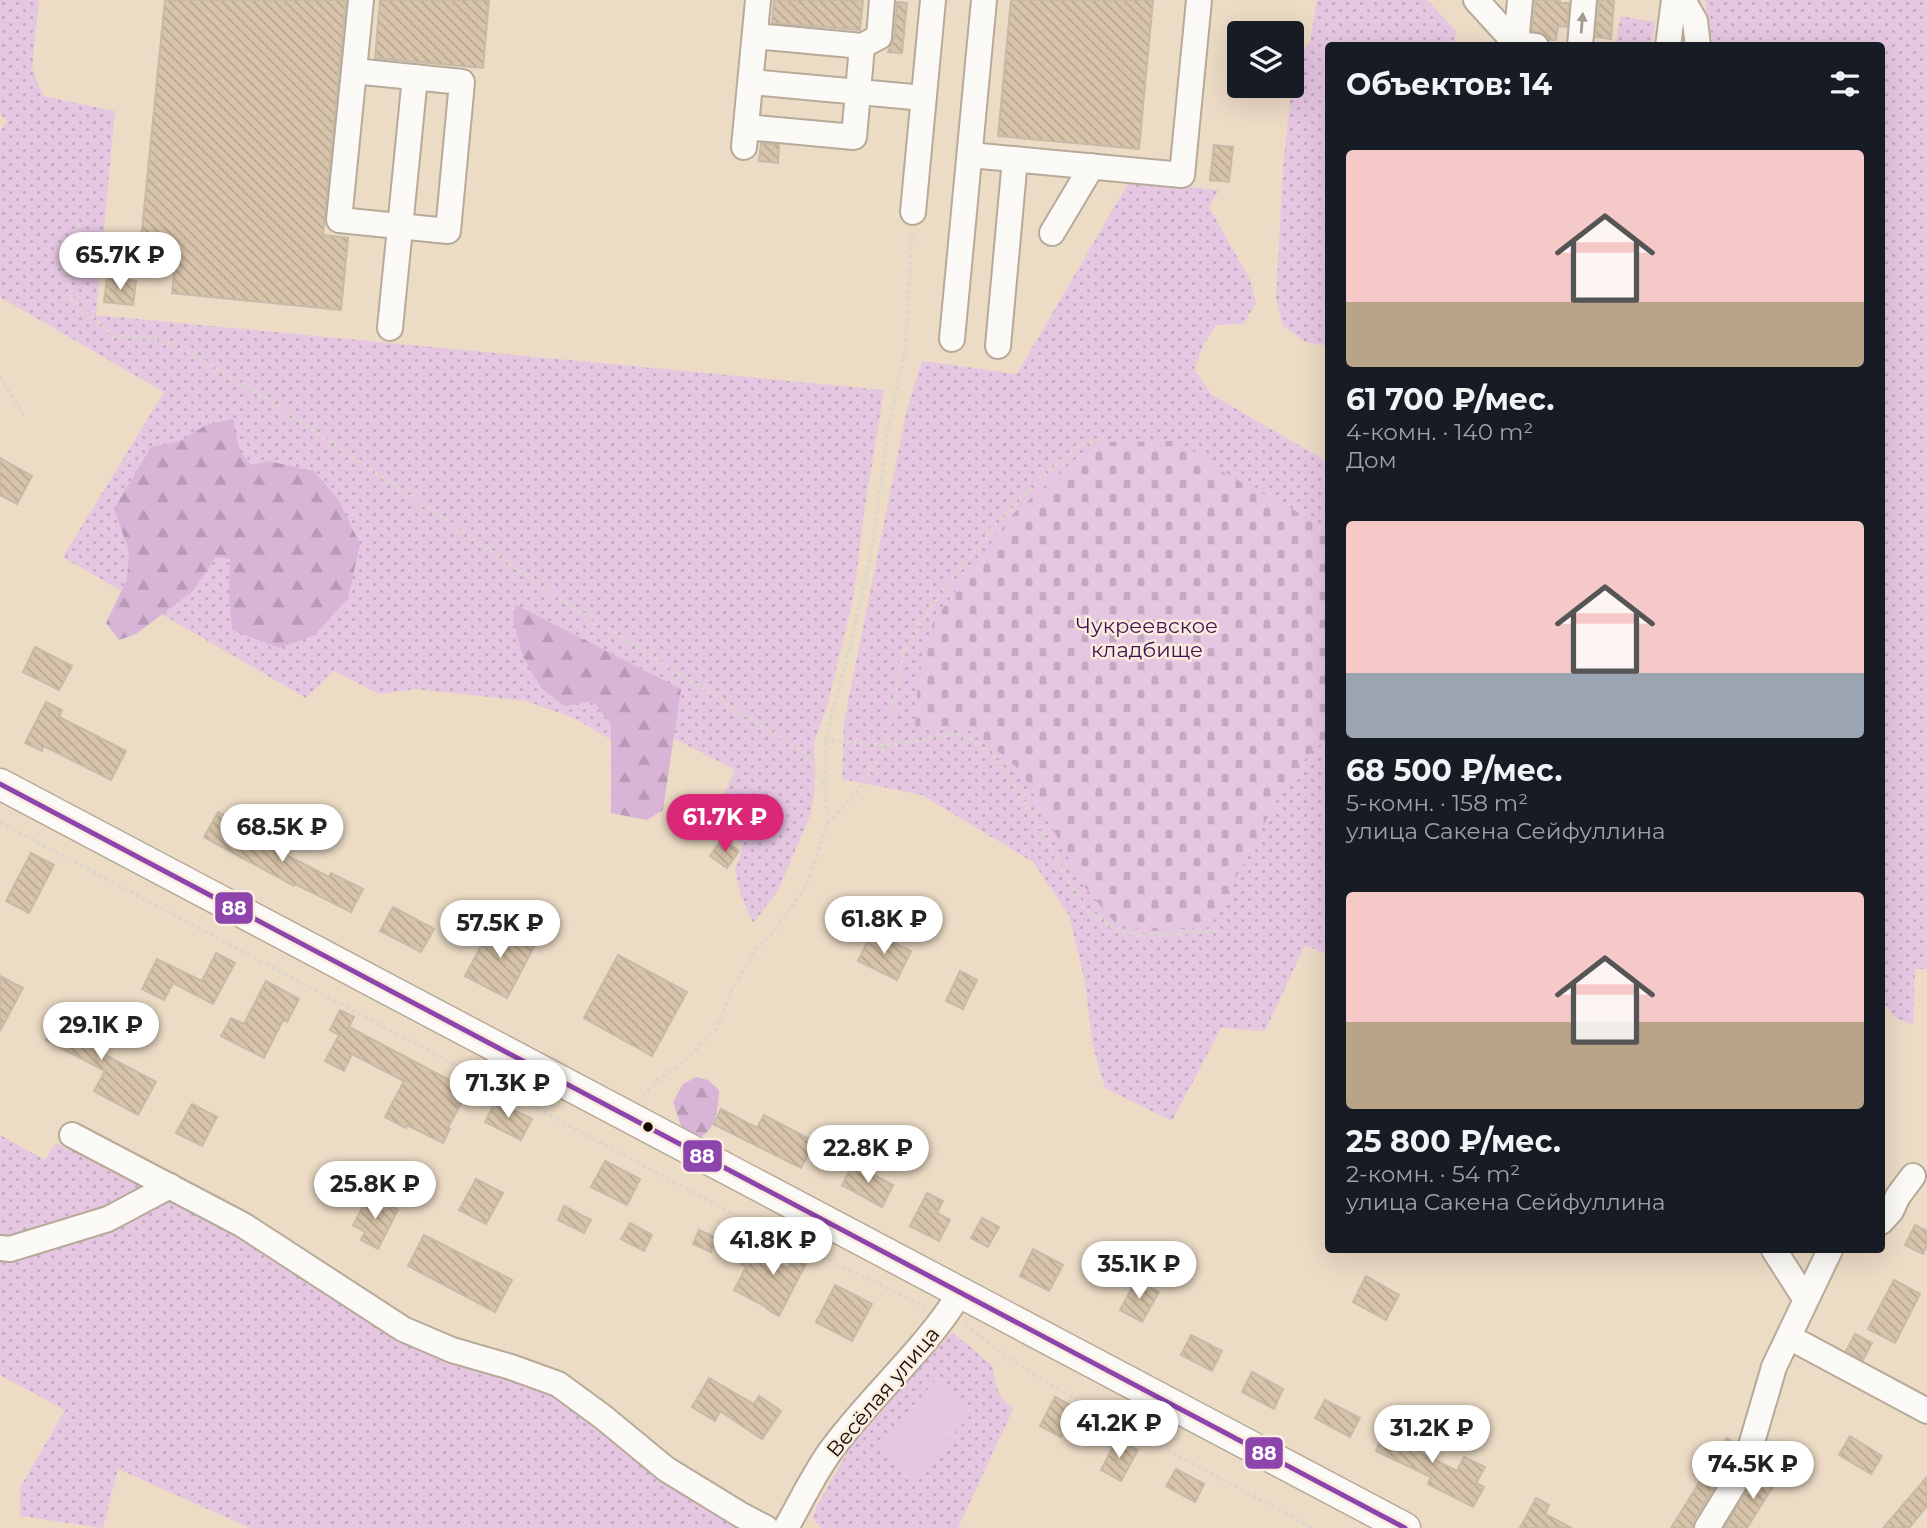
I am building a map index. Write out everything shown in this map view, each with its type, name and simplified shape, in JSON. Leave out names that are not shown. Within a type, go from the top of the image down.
[{"type":"main road","points":[[0,784],[624,1114],[953,1305],[1405,1528]]},
{"type":"street","points":[[354,71],[462,82],[448,231],[339,220],[361,0]]},
{"type":"street","points":[[758,0],[745,137],[854,137],[862,46]]},
{"type":"street","points":[[755,36],[862,46],[879,37],[882,0]]},
{"type":"street","points":[[913,212],[933,0]]},
{"type":"street","points":[[952,339],[984,0]]},
{"type":"street","points":[[970,155],[1182,175],[1199,0]]},
{"type":"street","points":[[1476,0],[1523,42]]},
{"type":"street","points":[[1520,0],[1526,42]]},
{"type":"street","points":[[1580,42],[1584,0]]},
{"type":"street","points":[[1669,42],[1674,0]]},
{"type":"street","points":[[1683,0],[1695,21],[1698,42]]},
{"type":"street","points":[[390,328],[415,77]]},
{"type":"street","points":[[751,82],[924,98]]},
{"type":"street","points":[[998,346],[1015,159]]},
{"type":"street","points":[[1052,233],[1092,166]]},
{"type":"street","points":[[72,1135],[243,1225],[403,1329],[452,1350],[558,1384],[666,1469],[766,1528]]},
{"type":"street","points":[[1885,1218],[1913,1176]]},
{"type":"street","points":[[0,1248],[10,1249],[108,1219],[170,1186]]},
{"type":"street","points":[[1776,1253],[1806,1300]]},
{"type":"street","points":[[1707,1528],[1745,1466],[1774,1367],[1829,1253]]},
{"type":"street","name":"Весёлая улица","points":[[795,1525],[828,1454],[935,1331],[953,1305]]},
{"type":"street","points":[[1789,1337],[1927,1411]]},
{"type":"path","points":[[828,823],[825,740],[871,555],[888,430],[906,343],[913,212]]},
{"type":"path","points":[[79,224],[63,265],[73,300],[114,336],[158,339],[199,358],[267,399],[573,607],[804,752],[825,787]]},
{"type":"path","points":[[0,377],[24,416]]},
{"type":"path","points":[[624,1114],[658,1080],[688,1058],[716,1029],[730,994],[754,952],[779,925],[806,886],[828,823],[858,791],[886,746],[902,657],[928,612],[994,526],[1049,470],[1082,445],[1104,438]]},
{"type":"path","points":[[825,740],[886,746],[951,734],[970,739],[995,758],[1018,789],[1083,907],[1116,930],[1141,936],[1217,931]]},
{"type":"path","points":[[0,822],[749,1222],[953,1305],[960,1320],[988,1344],[1040,1379],[1312,1528]]},
{"type":"green space","points":[[0,0],[39,0],[32,68],[43,96],[115,111],[96,315],[884,390],[854,594],[827,707],[814,742],[815,784],[811,813],[778,891],[753,923],[741,896],[735,871],[743,846],[711,823],[735,770],[654,728],[642,758],[574,718],[526,701],[416,689],[379,694],[334,671],[306,698],[63,557],[164,392],[0,297],[0,129],[8,122],[0,114]]},
{"type":"green space","points":[[1317,0],[1427,0],[1456,31],[1454,42],[1325,42],[1325,345],[1305,342],[1283,326],[1276,299],[1283,168],[1290,98],[1304,98],[1304,49],[1310,42]]},
{"type":"green space","points":[[1705,0],[1927,0],[1927,969],[1915,969],[1913,1025],[1894,1017],[1885,1004],[1885,42],[1712,42]]},
{"type":"green space","points":[[1620,16],[1655,22],[1652,42],[1616,42]]},
{"type":"green space","points":[[1130,180],[1219,190],[1209,207],[1250,280],[1256,303],[1243,324],[1216,325],[1204,344],[1194,369],[1212,395],[1325,460],[1325,954],[1305,945],[1265,1031],[1221,1028],[1172,1121],[1105,1088],[1093,1046],[1085,982],[1069,915],[1033,862],[922,795],[842,779],[844,722],[907,409],[922,361],[1017,374]]},
{"type":"green space","points":[[233,419],[240,452],[251,465],[268,461],[314,471],[338,499],[360,544],[348,598],[315,635],[279,648],[232,630],[230,559],[216,557],[193,591],[136,634],[119,640],[106,623],[127,579],[129,551],[114,509],[151,447],[180,441],[206,425]]},
{"type":"green space","name":"Чукреевское кладбище","points":[[1179,441],[1215,468],[1325,526],[1325,741],[1309,754],[1283,788],[1210,927],[1152,931],[1116,924],[1084,886],[1021,771],[976,733],[953,725],[915,730],[918,679],[934,620],[1012,515],[1087,449],[1102,442]]},
{"type":"green space","points":[[516,605],[681,689],[663,810],[647,820],[611,813],[611,725],[593,701],[565,706],[542,689],[523,657],[513,620]]},
{"type":"green space","points":[[696,1077],[708,1080],[719,1090],[713,1124],[700,1137],[682,1129],[673,1102],[683,1084]]},
{"type":"green space","points":[[0,1135],[45,1160],[56,1143],[68,1150],[73,1141],[440,1339],[571,1402],[753,1528],[250,1528],[118,1469],[103,1528],[20,1516],[20,1488],[65,1410],[0,1375]]},
{"type":"green space","points":[[952,1332],[993,1366],[998,1390],[1013,1409],[958,1528],[821,1528],[813,1519],[817,1506],[851,1446]]},
{"type":"green space","points":[[937,1379],[973,1412],[915,1478],[878,1446]]},
{"type":"building","points":[[165,0],[346,0],[323,235],[348,238],[341,310],[172,293],[177,244],[141,240]]},
{"type":"building","points":[[380,0],[489,0],[483,68],[375,58]]},
{"type":"building","points":[[774,0],[863,0],[860,30],[772,23]]},
{"type":"building","points":[[1011,0],[1153,0],[1139,149],[998,136]]},
{"type":"building","points":[[1535,0],[1560,0],[1560,3],[1569,3],[1567,27],[1558,26],[1556,40],[1549,40],[1544,34],[1532,31]]},
{"type":"building","points":[[1599,0],[1614,0],[1611,39],[1596,37]]},
{"type":"building","points":[[897,2],[907,3],[902,53],[888,52],[894,38]]},
{"type":"building","points":[[761,143],[779,145],[778,163],[759,161]]},
{"type":"building","points":[[1214,145],[1233,147],[1229,182],[1210,180]]},
{"type":"building","points":[[107,278],[136,281],[133,305],[104,302]]},
{"type":"building","points":[[0,458],[32,476],[17,504],[0,495]]},
{"type":"building","points":[[35,647],[72,666],[59,690],[23,672]]},
{"type":"building","points":[[46,702],[62,710],[59,717],[126,751],[111,780],[44,746],[42,751],[25,743]]},
{"type":"building","points":[[218,812],[245,827],[242,832],[329,877],[331,873],[363,889],[351,912],[295,884],[294,886],[204,837]]},
{"type":"building","points":[[722,839],[739,851],[727,868],[710,856]]},
{"type":"building","points":[[31,853],[54,865],[29,913],[6,901]]},
{"type":"building","points":[[393,907],[434,929],[421,952],[380,931]]},
{"type":"building","points":[[494,921],[536,943],[507,998],[465,976]]},
{"type":"building","points":[[872,932],[911,951],[897,980],[858,961]]},
{"type":"building","points":[[216,953],[235,963],[213,1004],[173,983],[164,1000],[142,989],[157,959],[202,981]]},
{"type":"building","points":[[618,955],[687,992],[652,1056],[584,1018]]},
{"type":"building","points":[[960,971],[977,980],[963,1009],[946,1001]]},
{"type":"building","points":[[0,976],[23,988],[0,1031]]},
{"type":"building","points":[[266,981],[299,999],[287,1022],[283,1020],[264,1058],[221,1036],[231,1018],[244,1024]]},
{"type":"building","points":[[63,1007],[100,1027],[90,1047],[156,1082],[138,1115],[94,1091],[105,1071],[46,1040]]},
{"type":"building","points":[[340,1010],[354,1017],[349,1027],[468,1090],[443,1143],[385,1117],[404,1081],[352,1054],[344,1071],[325,1061],[339,1035],[330,1030]]},
{"type":"building","points":[[496,1101],[532,1119],[521,1140],[485,1122]]},
{"type":"building","points":[[192,1104],[217,1117],[202,1146],[176,1133]]},
{"type":"building","points":[[721,1109],[757,1128],[764,1115],[815,1142],[801,1168],[713,1124]]},
{"type":"building","points":[[605,1161],[640,1179],[627,1205],[591,1187]]},
{"type":"building","points":[[853,1164],[893,1185],[882,1207],[842,1185]]},
{"type":"building","points":[[476,1179],[503,1193],[486,1224],[459,1210]]},
{"type":"building","points":[[927,1193],[943,1201],[937,1213],[950,1220],[939,1241],[910,1226]]},
{"type":"building","points":[[369,1195],[398,1210],[378,1249],[361,1240],[365,1232],[353,1225]]},
{"type":"building","points":[[564,1206],[591,1220],[584,1233],[558,1220]]},
{"type":"building","points":[[982,1218],[999,1227],[988,1247],[971,1238]]},
{"type":"building","points":[[630,1223],[652,1235],[644,1251],[621,1239]]},
{"type":"building","points":[[1915,1225],[1927,1231],[1927,1245],[1923,1254],[1905,1245]]},
{"type":"building","points":[[699,1230],[717,1238],[711,1252],[693,1244]]},
{"type":"building","points":[[424,1235],[512,1280],[495,1312],[408,1266]]},
{"type":"building","points":[[805,1236],[817,1242],[779,1316],[734,1290],[746,1267],[741,1264],[749,1249],[788,1268]]},
{"type":"building","points":[[1033,1249],[1063,1265],[1049,1291],[1020,1276]]},
{"type":"building","points":[[1366,1276],[1399,1295],[1386,1320],[1353,1302]]},
{"type":"building","points":[[1136,1280],[1159,1292],[1142,1322],[1120,1310]]},
{"type":"building","points":[[1894,1280],[1920,1294],[1895,1343],[1868,1329]]},
{"type":"building","points":[[835,1285],[872,1304],[852,1341],[816,1322]]},
{"type":"building","points":[[1855,1334],[1872,1343],[1863,1360],[1846,1351]]},
{"type":"building","points":[[1191,1335],[1222,1351],[1212,1371],[1181,1355]]},
{"type":"building","points":[[1252,1372],[1283,1389],[1274,1409],[1242,1392]]},
{"type":"building","points":[[709,1378],[754,1404],[759,1396],[781,1411],[762,1439],[720,1411],[715,1421],[692,1407]]},
{"type":"building","points":[[1055,1397],[1076,1408],[1061,1437],[1040,1426]]},
{"type":"building","points":[[1325,1400],[1360,1418],[1350,1437],[1315,1418]]},
{"type":"building","points":[[1391,1419],[1420,1433],[1413,1449],[1457,1471],[1464,1457],[1485,1467],[1476,1483],[1484,1487],[1473,1507],[1428,1484],[1431,1477],[1376,1451]]},
{"type":"building","points":[[1850,1436],[1882,1456],[1871,1474],[1839,1455]]},
{"type":"building","points":[[1727,1438],[1736,1444],[1731,1460],[1694,1520],[1692,1528],[1671,1528]]},
{"type":"building","points":[[1117,1439],[1138,1450],[1121,1481],[1101,1470]]},
{"type":"building","points":[[1799,1454],[1812,1463],[1799,1483],[1786,1475]]},
{"type":"building","points":[[1176,1469],[1204,1484],[1195,1502],[1166,1486]]},
{"type":"building","points":[[1784,1469],[1747,1528],[1724,1528],[1753,1481]]},
{"type":"building","points":[[1927,1477],[1927,1506],[1909,1528],[1883,1528]]},
{"type":"building","points":[[1536,1498],[1549,1505],[1545,1514],[1572,1528],[1520,1528]]},
{"type":"transit line","name":"88","points":[[0,784],[1405,1528]]}]
